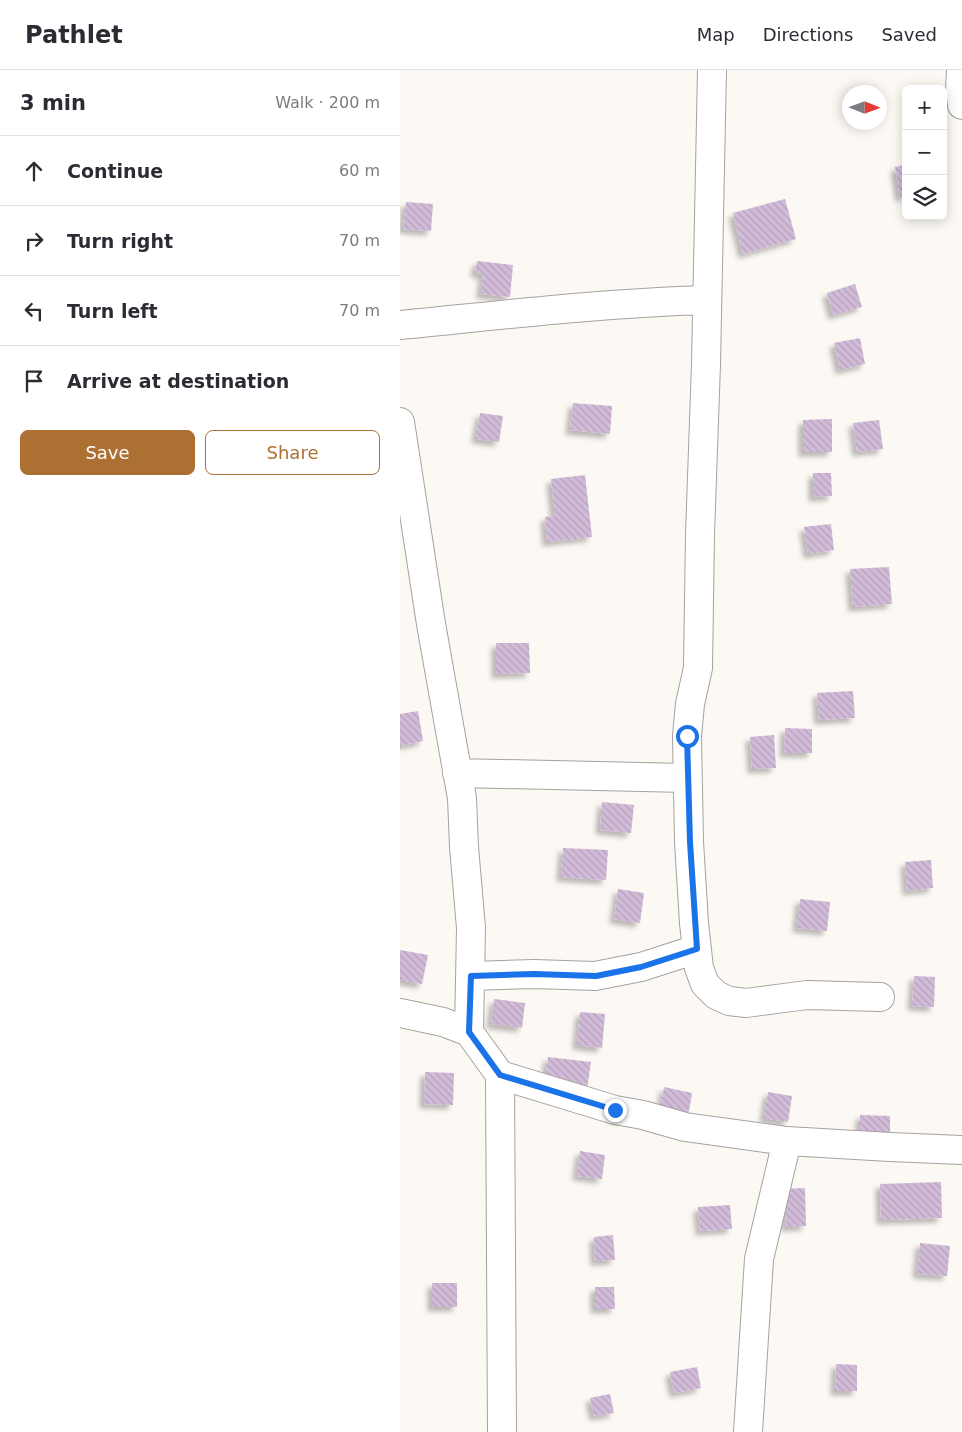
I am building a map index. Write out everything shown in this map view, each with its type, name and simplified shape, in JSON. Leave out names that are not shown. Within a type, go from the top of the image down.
[{"type":"street","points":[[712,70],[698,668],[690,704],[687,736],[692,878],[699,968],[705,984],[716,995],[729,1001],[746,1003],[807,995],[880,997]]},
{"type":"street","points":[[961,70],[960,90],[962,105]]},
{"type":"street","points":[[400,325],[557,309],[707,300]]},
{"type":"street","points":[[400,422],[430,624],[462,798],[471,928],[469,1032]]},
{"type":"street","points":[[457,773],[687,778]]},
{"type":"street","points":[[471,976],[534,974],[596,976],[641,967],[697,949]]},
{"type":"street","points":[[400,1013],[443,1022],[469,1032],[500,1075],[502,1432]]},
{"type":"street","points":[[500,1075],[615,1110],[643,1115],[685,1127],[787,1141],[962,1150]]},
{"type":"street","points":[[748,1432],[759,1259],[787,1141]]},
{"type":"building","points":[[902,166],[902,197],[900,197],[895,167]]},
{"type":"building","points":[[785,199],[796,239],[743,254],[733,213]]},
{"type":"building","points":[[406,202],[433,204],[431,231],[403,229]]},
{"type":"building","points":[[477,261],[513,265],[510,297],[481,294],[483,274],[475,273]]},
{"type":"building","points":[[855,284],[862,307],[833,315],[827,293]]},
{"type":"building","points":[[860,338],[865,364],[840,370],[834,343]]},
{"type":"building","points":[[573,403],[612,406],[610,434],[570,430]]},
{"type":"building","points":[[480,413],[503,416],[499,442],[476,439]]},
{"type":"building","points":[[832,419],[832,452],[803,452],[803,420]]},
{"type":"building","points":[[879,420],[883,449],[857,452],[853,423]]},
{"type":"building","points":[[813,473],[831,473],[832,496],[813,497]]},
{"type":"building","points":[[585,475],[592,537],[547,542],[545,517],[555,516],[551,479]]},
{"type":"building","points":[[831,524],[834,550],[808,554],[804,527]]},
{"type":"building","points":[[889,567],[892,604],[853,607],[850,569]]},
{"type":"building","points":[[496,643],[529,643],[530,673],[496,674]]},
{"type":"building","points":[[853,691],[855,718],[819,720],[817,693]]},
{"type":"building","points":[[418,711],[423,741],[400,746],[400,714]]},
{"type":"building","points":[[785,728],[812,729],[812,753],[784,753]]},
{"type":"building","points":[[774,735],[776,768],[752,769],[750,737]]},
{"type":"building","points":[[602,802],[634,805],[631,833],[600,830]]},
{"type":"building","points":[[563,848],[608,850],[606,880],[561,877]]},
{"type":"building","points":[[931,860],[933,888],[907,891],[905,862]]},
{"type":"building","points":[[618,889],[644,893],[640,923],[614,919]]},
{"type":"building","points":[[800,899],[830,902],[827,931],[797,928]]},
{"type":"building","points":[[400,950],[428,955],[422,984],[400,980]]},
{"type":"building","points":[[914,976],[935,977],[934,1007],[912,1006]]},
{"type":"building","points":[[494,999],[525,1003],[522,1028],[491,1024]]},
{"type":"building","points":[[580,1012],[605,1014],[602,1048],[577,1045]]},
{"type":"building","points":[[548,1057],[591,1062],[587,1089],[545,1084]]},
{"type":"building","points":[[425,1072],[454,1073],[453,1105],[424,1104]]},
{"type":"building","points":[[664,1087],[692,1093],[688,1116],[660,1110]]},
{"type":"building","points":[[768,1092],[792,1096],[788,1122],[764,1118]]},
{"type":"building","points":[[860,1115],[890,1116],[890,1138],[860,1138]]},
{"type":"building","points":[[580,1151],[605,1155],[602,1179],[577,1176]]},
{"type":"building","points":[[941,1182],[942,1218],[881,1220],[880,1184]]},
{"type":"building","points":[[805,1188],[806,1226],[786,1227],[784,1189]]},
{"type":"building","points":[[730,1205],[732,1229],[700,1231],[698,1207]]},
{"type":"building","points":[[613,1235],[615,1260],[595,1261],[594,1237]]},
{"type":"building","points":[[920,1243],[950,1246],[947,1276],[917,1274]]},
{"type":"building","points":[[432,1283],[457,1283],[457,1307],[432,1307]]},
{"type":"building","points":[[595,1287],[614,1287],[615,1309],[595,1309]]},
{"type":"building","points":[[836,1364],[857,1365],[857,1391],[835,1391]]},
{"type":"building","points":[[697,1367],[701,1388],[674,1393],[670,1372]]},
{"type":"building","points":[[610,1394],[614,1413],[594,1416],[590,1398]]},
{"type":"route","points":[[615,1110],[500,1075],[469,1032],[471,976],[534,974],[596,976],[641,967],[697,949],[690,842],[687,736]]}]
